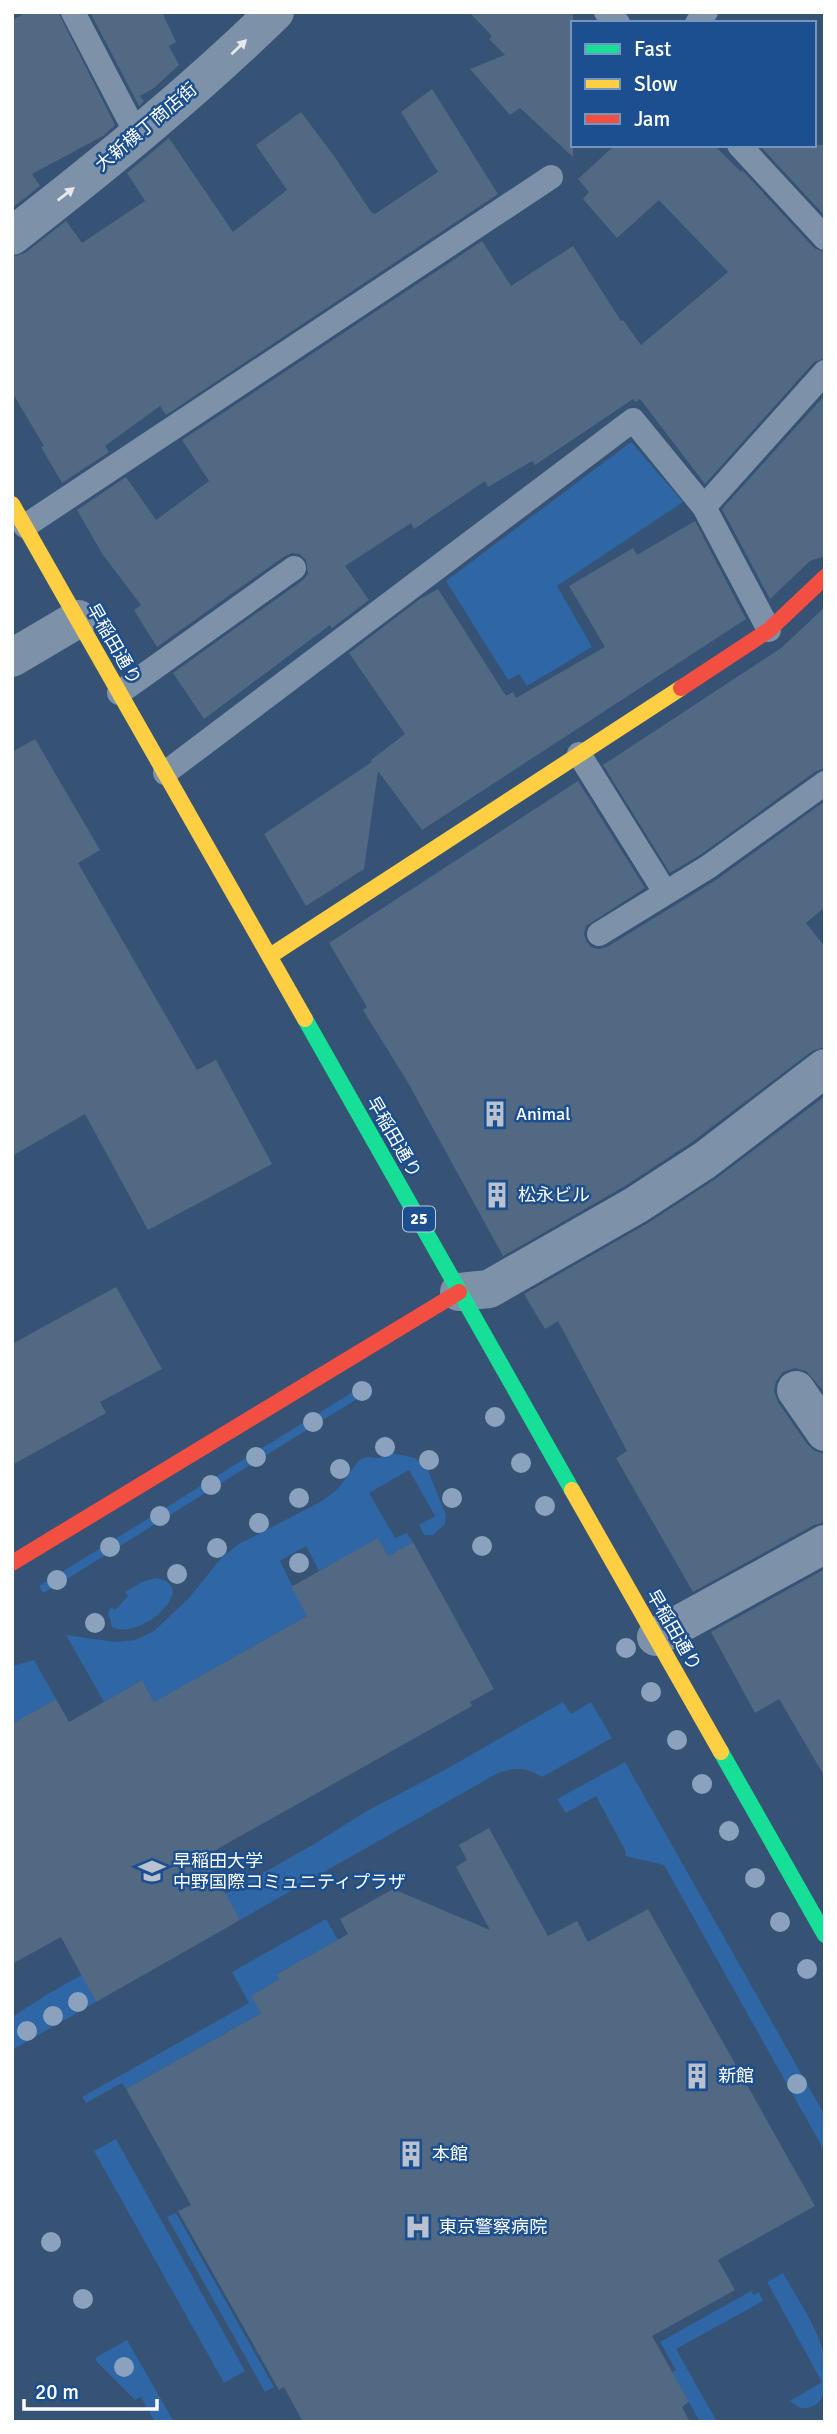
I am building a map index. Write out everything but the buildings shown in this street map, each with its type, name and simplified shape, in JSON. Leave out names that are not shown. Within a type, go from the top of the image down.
[{"type":"main road","name":"早稲田通り","points":[[12,504],[825,1935]]},
{"type":"main road","points":[[270,956],[769,630],[825,577]]},
{"type":"main road","points":[[12,1563],[460,1292]]},
{"type":"street","name":"大新横丁商店街","points":[[12,236],[138,137],[227,59],[275,12]]},
{"type":"street","points":[[12,657],[78,619]]},
{"type":"street","points":[[460,1292],[489,1289],[636,1205],[705,1160],[825,1068]]},
{"type":"street","points":[[796,1391],[825,1432]]},
{"type":"street","points":[[656,1637],[825,1544]]},
{"type":"lane","points":[[73,12],[138,137]]},
{"type":"lane","points":[[741,147],[825,238]]},
{"type":"lane","points":[[25,526],[551,177]]},
{"type":"lane","points":[[704,508],[825,372]]},
{"type":"lane","points":[[165,773],[634,420],[704,508],[769,630]]},
{"type":"lane","points":[[119,693],[294,568]]},
{"type":"lane","points":[[579,754],[665,892]]},
{"type":"lane","points":[[599,934],[708,867],[825,783]]},
{"type":"shaded area","points":[[631,442],[683,502],[557,586],[592,647],[527,686],[519,674],[508,680],[446,581]]},
{"type":"shaded area","points":[[369,1382],[373,1389],[43,1593],[39,1586]]},
{"type":"shaded area","points":[[392,1453],[415,1458],[428,1470],[446,1515],[445,1524],[433,1535],[424,1535],[419,1525],[435,1516],[409,1470],[369,1493],[395,1538],[407,1533],[413,1542],[388,1556],[378,1539],[319,1571],[306,1546],[280,1561],[307,1616],[154,1702],[142,1680],[104,1702],[66,1635],[115,1642],[135,1640],[154,1631],[188,1599],[222,1557],[239,1544],[322,1501],[338,1489],[358,1461]]},
{"type":"shaded area","points":[[156,1578],[169,1583],[173,1591],[170,1601],[162,1611],[138,1627],[112,1627],[108,1613],[111,1607],[115,1610],[128,1596],[125,1592],[142,1582]]},
{"type":"shaded area","points":[[34,1660],[56,1699],[12,1724],[12,1666]]},
{"type":"shaded area","points":[[563,1702],[571,1714],[591,1702],[612,1738],[542,1777],[519,1769],[496,1774],[240,1920],[232,1908],[89,1989],[96,2002],[12,2050],[12,2017],[46,1995]]},
{"type":"shaded area","points":[[625,1762],[825,2116],[825,2152],[664,1865],[625,1856],[626,1852],[596,1796],[566,1813],[557,1799]]},
{"type":"shaded area","points":[[326,1919],[338,1940],[277,1974],[279,1979],[252,1996],[261,2013],[126,2089],[122,2083],[86,2103],[82,2097],[249,2003],[232,1972]]},
{"type":"shaded area","points":[[116,2139],[245,2371],[224,2383],[94,2151]]},
{"type":"shaded area","points":[[176,2213],[274,2387],[265,2392],[167,2217]]},
{"type":"shaded area","points":[[783,2273],[812,2324],[823,2351],[826,2384],[818,2402],[811,2407],[800,2408],[790,2401],[822,2382],[767,2282]]},
{"type":"shaded area","points":[[751,2291],[754,2295],[759,2292],[763,2301],[676,2349],[717,2422],[700,2422],[672,2372],[676,2370],[660,2342]]},
{"type":"shaded area","points":[[127,2340],[174,2422],[155,2422],[141,2397],[135,2400],[95,2358]]},
{"type":"traffic: fast","points":[[305,1019],[572,1490]]},
{"type":"traffic: fast","points":[[721,1752],[825,1935]]},
{"type":"traffic: slow","points":[[12,504],[305,1019]]},
{"type":"traffic: slow","points":[[270,956],[681,688]]},
{"type":"traffic: slow","points":[[572,1490],[721,1752]]},
{"type":"traffic: jam","points":[[681,688],[769,630],[825,577]]},
{"type":"traffic: jam","points":[[12,1563],[459,1292]]},
{"type":"place","name":"Animal","points":[[495,1114]]},
{"type":"place","name":"松永ビル","points":[[497,1195]]},
{"type":"place","name":"早稲田大学 中野国際コミュニティプラザ","points":[[152,1871]]},
{"type":"place","name":"新館","points":[[697,2076]]},
{"type":"place","name":"本館","points":[[411,2154]]},
{"type":"place","name":"東京警察病院","points":[[418,2227]]}]
